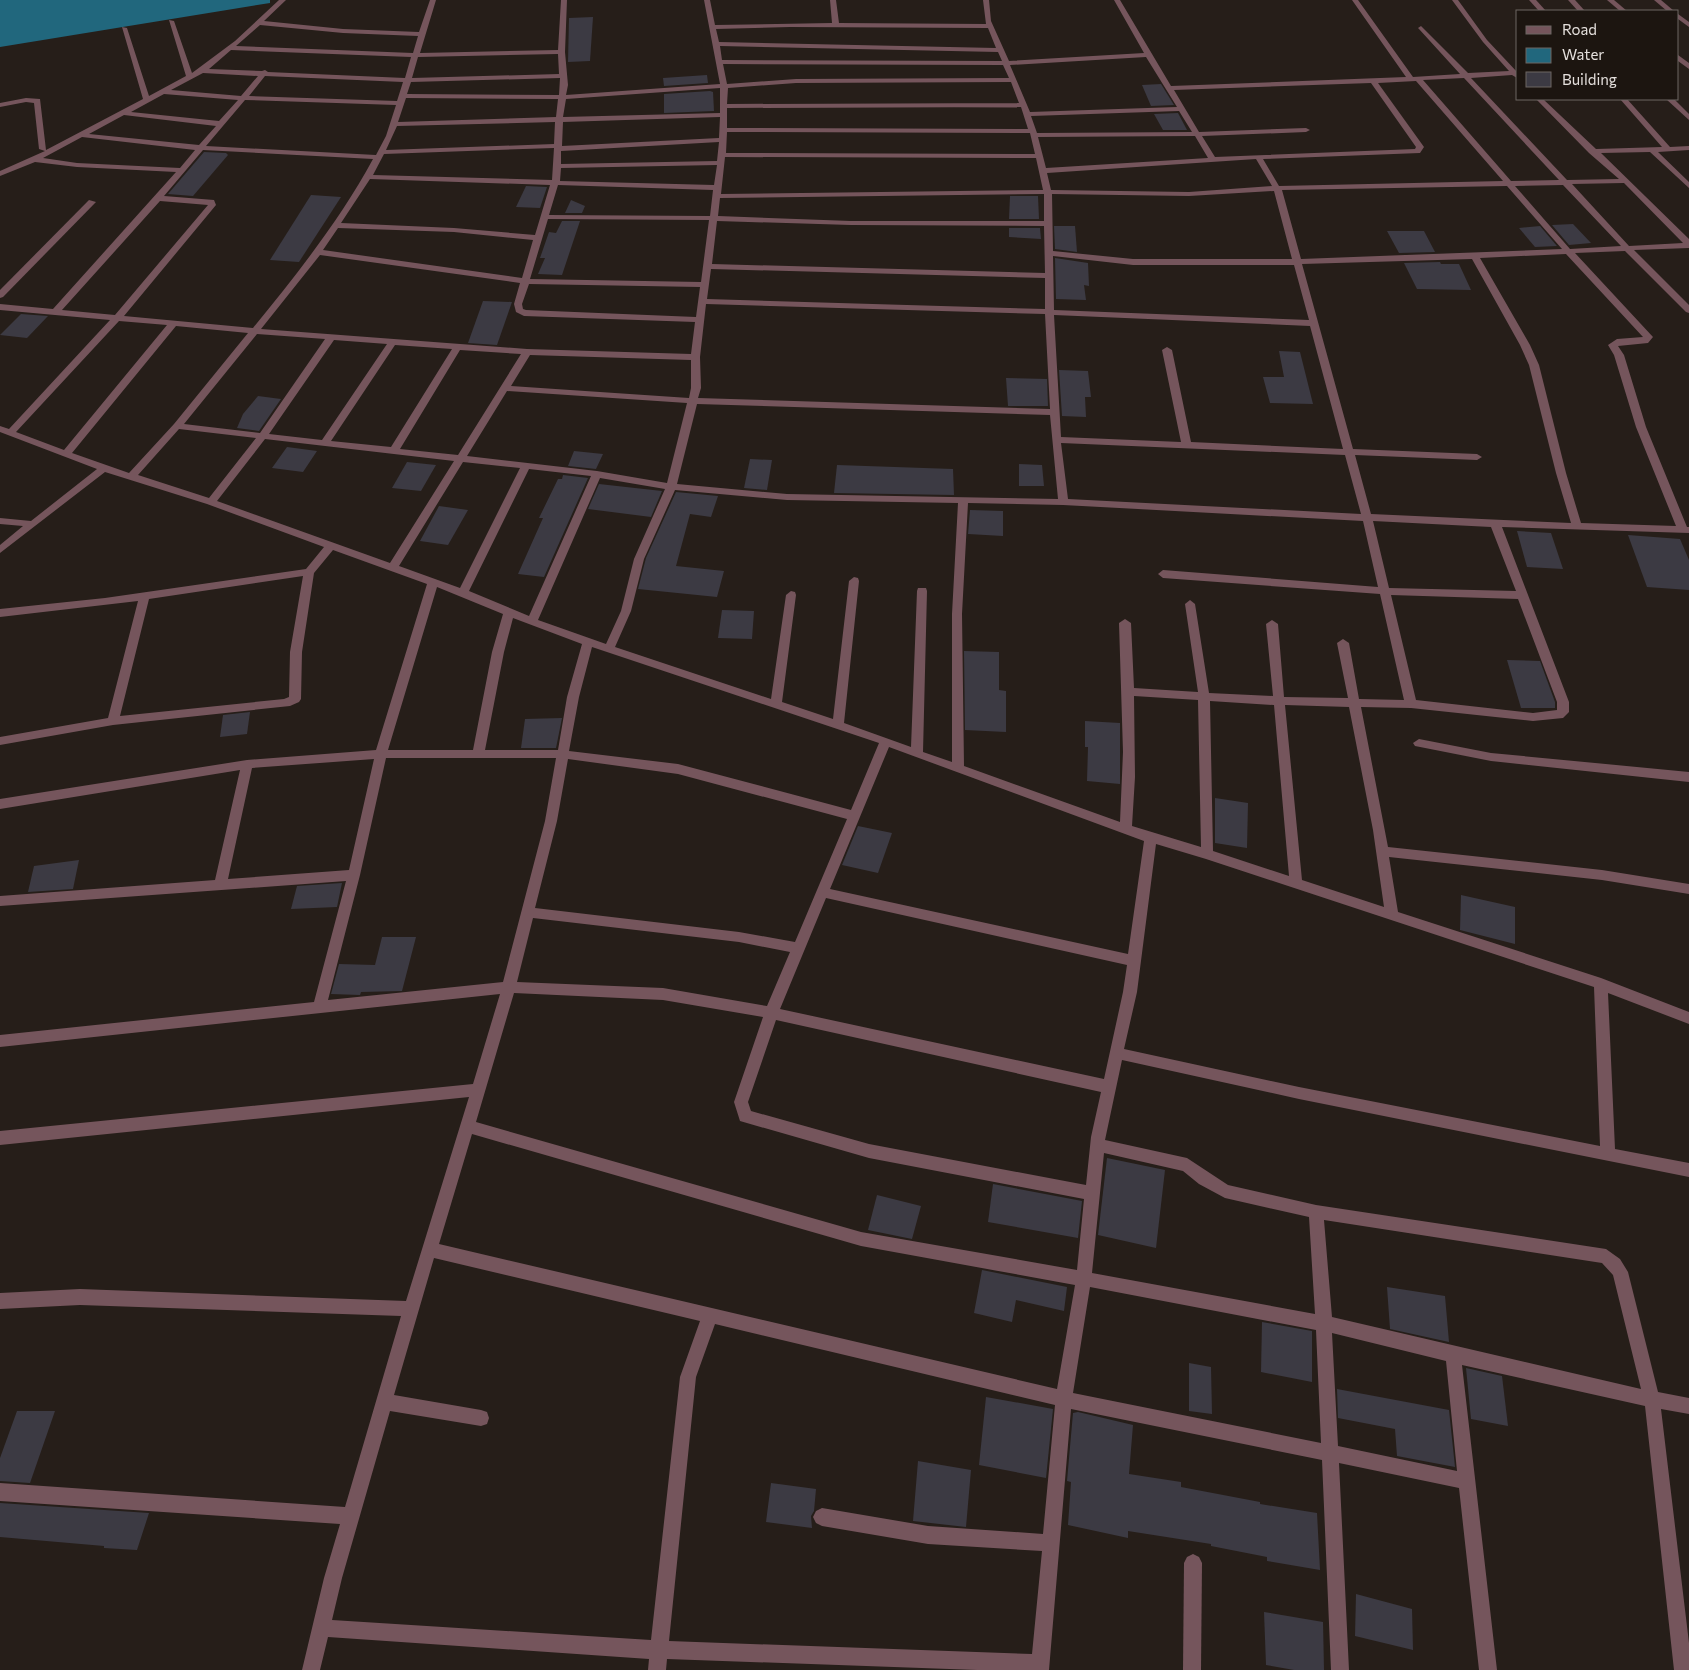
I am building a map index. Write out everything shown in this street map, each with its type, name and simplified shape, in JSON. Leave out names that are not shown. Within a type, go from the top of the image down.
[{"type":"street","points":[[0,174],[147,101],[202,71],[283,0]]},
{"type":"street","points":[[131,476],[176,426],[317,252],[368,177],[390,136],[433,0]]},
{"type":"street","points":[[564,0],[561,52],[563,76],[556,182],[518,304],[519,310],[524,314],[700,320]]},
{"type":"street","points":[[609,649],[626,611],[639,559],[671,487],[696,388],[695,357],[724,130],[724,86],[707,0]]},
{"type":"street","points":[[833,0],[836,25]]},
{"type":"street","points":[[986,0],[991,26],[1033,133],[1048,192],[1054,412],[1063,502]]},
{"type":"street","points":[[1117,0],[1213,160]]},
{"type":"street","points":[[176,426],[597,474],[671,487],[787,497],[1063,502],[1495,523],[1686,530],[1641,426],[1619,355],[1613,345],[1617,342],[1644,341],[1648,337],[1414,79],[1356,0]]},
{"type":"street","points":[[1456,0],[1485,41],[1516,75]]},
{"type":"street","points":[[1532,0],[1542,10]]},
{"type":"street","points":[[1571,0],[1581,10]]},
{"type":"street","points":[[1610,0],[1623,10]]},
{"type":"street","points":[[1657,0],[1671,10]]},
{"type":"street","points":[[1679,17],[1689,25]]},
{"type":"street","points":[[171,21],[190,77]]},
{"type":"street","points":[[259,23],[422,34]]},
{"type":"street","points":[[713,27],[836,25],[991,26]]},
{"type":"street","points":[[124,28],[147,101]]},
{"type":"street","points":[[1421,28],[1627,248],[1689,310]]},
{"type":"street","points":[[716,44],[1000,50]]},
{"type":"street","points":[[230,48],[415,55],[561,52]]},
{"type":"street","points":[[720,62],[1006,63],[1149,55]]},
{"type":"street","points":[[1679,57],[1689,67]]},
{"type":"street","points":[[202,71],[265,72],[408,80],[563,76]]},
{"type":"street","points":[[56,311],[158,198],[265,72]]},
{"type":"street","points":[[1169,88],[1516,75]]},
{"type":"street","points":[[164,92],[244,98],[401,100],[562,97],[796,82],[1013,80]]},
{"type":"street","points":[[1043,171],[1258,157],[1417,151],[1420,147],[1374,81]]},
{"type":"street","points":[[0,105],[26,100],[37,101],[43,149]]},
{"type":"street","points":[[1540,100],[1689,245]]},
{"type":"street","points":[[1625,100],[1668,149]]},
{"type":"street","points":[[1671,100],[1689,118]]},
{"type":"street","points":[[394,124],[559,121],[724,111],[1181,109]]},
{"type":"street","points":[[123,113],[222,124]]},
{"type":"street","points":[[724,130],[1197,134],[1306,130]]},
{"type":"street","points":[[80,135],[201,148],[380,155],[723,140]]},
{"type":"street","points":[[1592,151],[1689,148]]},
{"type":"street","points":[[1652,150],[1689,186]]},
{"type":"street","points":[[557,166],[721,159],[1040,156]]},
{"type":"street","points":[[1258,157],[1277,188],[1367,517],[1411,704]]},
{"type":"street","points":[[33,159],[77,165],[182,170]]},
{"type":"street","points":[[368,177],[556,182],[717,192],[1189,194],[1277,188],[1625,181]]},
{"type":"street","points":[[158,198],[206,201],[211,202],[212,205],[118,316],[5,431],[104,468],[211,502],[433,582],[532,622],[886,741],[917,754],[958,767],[1151,838],[1207,854],[1601,984],[1689,1018]]},
{"type":"street","points":[[0,296],[92,202]]},
{"type":"street","points":[[546,217],[714,218],[851,223],[952,222],[1048,224]]},
{"type":"street","points":[[336,225],[454,230],[539,238]]},
{"type":"street","points":[[1050,253],[1133,262],[1296,262],[1475,256],[1689,245]]},
{"type":"street","points":[[317,252],[525,281],[705,285]]},
{"type":"street","points":[[1475,256],[1525,345],[1534,365],[1561,472],[1577,526]]},
{"type":"street","points":[[708,266],[1050,276]]},
{"type":"street","points":[[703,301],[1050,312],[1313,323]]},
{"type":"street","points":[[0,307],[527,352],[695,357]]},
{"type":"street","points":[[66,454],[175,322]]},
{"type":"street","points":[[211,502],[263,436],[332,336]]},
{"type":"street","points":[[325,443],[393,341]]},
{"type":"street","points":[[394,451],[458,346]]},
{"type":"street","points":[[1167,350],[1187,446]]},
{"type":"street","points":[[392,568],[462,459],[527,352]]},
{"type":"street","points":[[505,388],[694,401],[1054,412]]},
{"type":"street","points":[[1056,440],[1476,457]]},
{"type":"street","points":[[463,593],[526,466]]},
{"type":"street","points":[[0,550],[104,468]]},
{"type":"street","points":[[532,622],[597,474]]},
{"type":"street","points":[[958,767],[957,614],[963,500]]},
{"type":"street","points":[[0,521],[32,524]]},
{"type":"street","points":[[1128,692],[1280,701],[1411,704],[1533,717],[1558,716],[1563,712],[1563,702],[1495,523]]},
{"type":"street","points":[[0,740],[113,721],[286,703],[295,698],[296,652],[309,572],[330,546]]},
{"type":"street","points":[[0,612],[144,597],[309,572]]},
{"type":"street","points":[[1163,574],[1384,591],[1522,595]]},
{"type":"street","points":[[838,725],[854,581]]},
{"type":"street","points":[[319,1007],[354,875],[381,754],[433,582]]},
{"type":"street","points":[[917,754],[922,591]]},
{"type":"street","points":[[776,704],[792,595]]},
{"type":"street","points":[[113,721],[144,597]]},
{"type":"street","points":[[1190,604],[1204,696],[1207,854]]},
{"type":"street","points":[[478,755],[498,652],[509,612]]},
{"type":"street","points":[[1125,623],[1130,784],[1126,829]]},
{"type":"street","points":[[1272,624],[1296,884]]},
{"type":"street","points":[[311,1670],[332,1578],[428,1249],[509,987],[551,821],[573,697],[588,641]]},
{"type":"street","points":[[1343,642],[1383,851],[1392,916]]},
{"type":"street","points":[[886,741],[771,1013],[741,1102],[745,1116],[869,1151],[1092,1193]]},
{"type":"street","points":[[1419,743],[1492,757],[1689,777]]},
{"type":"street","points":[[0,804],[248,764],[381,754],[562,754],[678,769],[854,816]]},
{"type":"street","points":[[221,884],[248,764]]},
{"type":"street","points":[[321,1628],[658,1650],[1040,1666],[1064,1399],[1084,1278],[1098,1145],[1134,961],[1151,838]]},
{"type":"street","points":[[1383,851],[1602,875],[1689,889]]},
{"type":"street","points":[[0,901],[354,875]]},
{"type":"street","points":[[822,892],[1134,961]]},
{"type":"street","points":[[528,912],[739,937],[799,948]]},
{"type":"street","points":[[1601,984],[1608,1153]]},
{"type":"street","points":[[0,1040],[509,987],[663,994],[771,1013],[1109,1087]]},
{"type":"street","points":[[1116,1053],[1299,1093],[1689,1170]]},
{"type":"street","points":[[0,1138],[478,1090]]},
{"type":"street","points":[[466,1126],[861,1239],[1294,1316],[1453,1355],[1689,1406]]},
{"type":"street","points":[[1098,1145],[1181,1163],[1187,1165],[1204,1179],[1225,1191],[1316,1212],[1606,1256],[1615,1264],[1620,1272],[1652,1399],[1683,1670]]},
{"type":"street","points":[[1316,1212],[1324,1323],[1340,1670]]},
{"type":"street","points":[[428,1249],[1064,1399],[1467,1481]]},
{"type":"street","points":[[0,1301],[80,1297],[411,1309]]},
{"type":"street","points":[[657,1670],[688,1377],[710,1316]]},
{"type":"street","points":[[1453,1355],[1488,1670]]},
{"type":"street","points":[[384,1402],[481,1418]]},
{"type":"street","points":[[0,1492],[350,1516]]},
{"type":"street","points":[[822,1517],[928,1535],[1051,1543]]},
{"type":"street","points":[[1192,1670],[1193,1563]]},
{"type":"water","points":[[0,0],[270,0],[270,3],[0,47]]},
{"type":"building","points":[[593,17],[590,61],[568,62],[569,18]]},
{"type":"building","points":[[707,75],[708,83],[664,86],[663,78]]},
{"type":"building","points":[[1161,84],[1174,105],[1151,106],[1142,85]]},
{"type":"building","points":[[713,92],[714,111],[664,113],[664,94]]},
{"type":"building","points":[[1178,113],[1187,130],[1163,130],[1154,114]]},
{"type":"building","points":[[204,152],[226,153],[228,155],[193,196],[168,194]]},
{"type":"building","points":[[526,186],[547,187],[540,208],[516,207]]},
{"type":"building","points":[[311,195],[341,197],[299,262],[270,260]]},
{"type":"building","points":[[1010,196],[1038,196],[1039,219],[1009,219]]},
{"type":"building","points":[[571,200],[585,206],[582,213],[565,213]]},
{"type":"building","points":[[562,221],[580,221],[562,275],[538,274],[545,258],[540,258],[549,232],[556,233]]},
{"type":"building","points":[[1573,224],[1591,243],[1569,245],[1552,225]]},
{"type":"building","points":[[1054,226],[1075,226],[1077,252],[1055,249]]},
{"type":"building","points":[[1540,226],[1557,246],[1535,247],[1519,228]]},
{"type":"building","points":[[1009,228],[1040,228],[1041,239],[1009,237]]},
{"type":"building","points":[[1387,231],[1424,231],[1435,252],[1399,253]]},
{"type":"building","points":[[1055,258],[1088,263],[1089,286],[1084,285],[1086,300],[1056,299]]},
{"type":"building","points":[[1440,262],[1441,264],[1459,264],[1471,290],[1417,289],[1404,263]]},
{"type":"building","points":[[483,301],[512,302],[497,345],[468,343]]},
{"type":"building","points":[[21,314],[48,316],[27,338],[0,335]]},
{"type":"building","points":[[1279,351],[1300,352],[1313,404],[1270,403],[1263,377],[1284,377]]},
{"type":"building","points":[[1059,370],[1088,371],[1091,397],[1085,397],[1086,417],[1062,416]]},
{"type":"building","points":[[1006,378],[1047,379],[1048,406],[1008,406]]},
{"type":"building","points":[[258,396],[281,399],[259,431],[237,428],[243,414]]},
{"type":"building","points":[[287,447],[317,451],[303,472],[272,468]]},
{"type":"building","points":[[574,451],[603,454],[596,469],[568,466]]},
{"type":"building","points":[[750,459],[772,460],[767,490],[744,488]]},
{"type":"building","points":[[407,462],[436,465],[421,491],[392,488]]},
{"type":"building","points":[[1019,464],[1042,465],[1044,486],[1019,486]]},
{"type":"building","points":[[837,465],[953,469],[954,495],[834,493]]},
{"type":"building","points":[[563,475],[588,478],[544,577],[518,574],[543,518],[539,518],[558,479],[562,479]]},
{"type":"building","points":[[599,484],[662,491],[651,517],[588,509]]},
{"type":"building","points":[[676,492],[718,496],[711,517],[690,514],[676,566],[724,571],[717,597],[638,589],[646,558]]},
{"type":"building","points":[[439,506],[468,510],[448,545],[420,541]]},
{"type":"building","points":[[970,510],[1003,511],[1003,536],[968,534]]},
{"type":"building","points":[[1517,531],[1551,533],[1563,569],[1527,567]]},
{"type":"building","points":[[1628,535],[1680,539],[1689,560],[1689,590],[1647,587]]},
{"type":"building","points":[[722,610],[754,611],[752,639],[718,638]]},
{"type":"building","points":[[964,651],[999,652],[999,690],[1006,691],[1006,732],[965,730]]},
{"type":"building","points":[[1507,660],[1540,661],[1555,702],[1555,708],[1521,708]]},
{"type":"building","points":[[250,712],[247,734],[220,737],[223,715]]},
{"type":"building","points":[[562,718],[556,748],[521,748],[525,719]]},
{"type":"building","points":[[1085,721],[1120,723],[1120,784],[1087,781],[1088,747],[1085,747]]},
{"type":"building","points":[[1215,798],[1248,803],[1247,848],[1215,843]]},
{"type":"building","points":[[858,826],[892,833],[878,873],[842,865]]},
{"type":"building","points":[[79,860],[73,889],[28,892],[34,866]]},
{"type":"building","points":[[342,883],[337,907],[291,909],[297,886]]},
{"type":"building","points":[[1461,895],[1515,907],[1515,944],[1460,930]]},
{"type":"building","points":[[382,937],[416,937],[402,991],[361,992],[360,995],[331,994],[339,964],[375,965]]},
{"type":"building","points":[[1107,1158],[1165,1170],[1156,1248],[1098,1235]]},
{"type":"building","points":[[993,1184],[1082,1201],[1078,1238],[988,1222]]},
{"type":"building","points":[[877,1195],[921,1206],[912,1239],[868,1230]]},
{"type":"building","points":[[982,1270],[1067,1287],[1064,1311],[1016,1300],[1012,1322],[974,1313]]},
{"type":"building","points":[[1387,1287],[1445,1296],[1449,1342],[1390,1329]]},
{"type":"building","points":[[1262,1322],[1312,1331],[1312,1382],[1261,1372]]},
{"type":"building","points":[[1189,1363],[1211,1367],[1212,1414],[1189,1411]]},
{"type":"building","points":[[1466,1368],[1502,1376],[1508,1426],[1471,1419]]},
{"type":"building","points":[[1337,1389],[1449,1410],[1455,1467],[1397,1456],[1395,1429],[1338,1418]]},
{"type":"building","points":[[986,1397],[1053,1409],[1046,1478],[979,1465]]},
{"type":"building","points":[[17,1411],[55,1411],[30,1483],[0,1481],[0,1458]]},
{"type":"building","points":[[1078,1412],[1133,1425],[1129,1474],[1181,1482],[1181,1487],[1260,1502],[1260,1504],[1317,1513],[1320,1570],[1267,1561],[1267,1557],[1211,1546],[1211,1544],[1128,1531],[1128,1538],[1068,1525],[1071,1482],[1067,1481],[1073,1413]]},
{"type":"building","points":[[918,1461],[971,1470],[966,1527],[913,1521]]},
{"type":"building","points":[[771,1483],[816,1489],[814,1511],[811,1516],[812,1528],[766,1522]]},
{"type":"building","points":[[0,1503],[149,1513],[137,1550],[104,1548],[104,1546],[0,1537]]},
{"type":"building","points":[[1356,1594],[1412,1609],[1413,1650],[1355,1636]]},
{"type":"building","points":[[1264,1612],[1323,1622],[1324,1670],[1294,1670],[1266,1665]]}]
